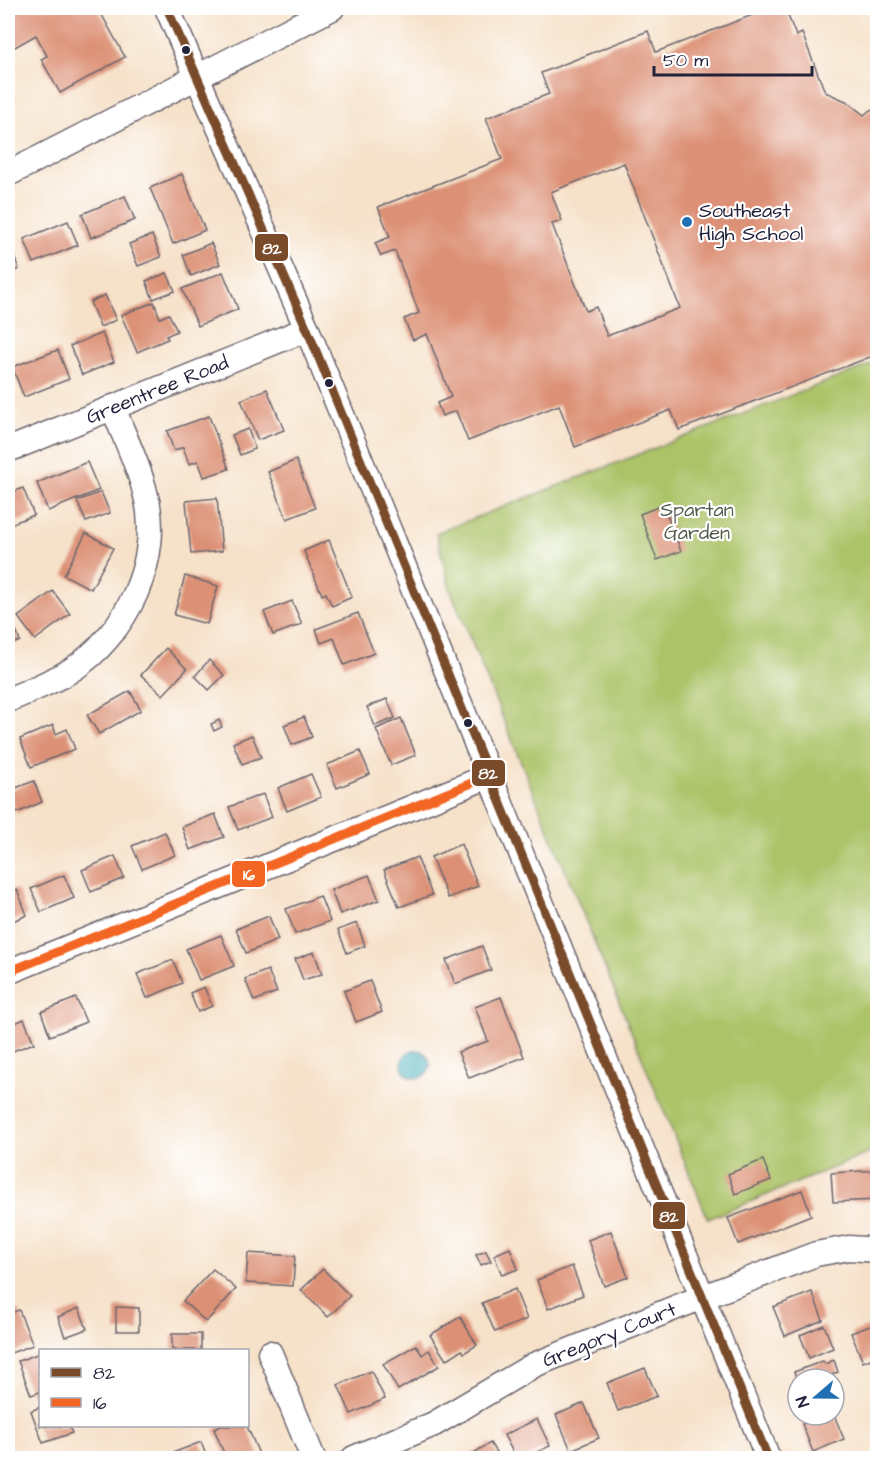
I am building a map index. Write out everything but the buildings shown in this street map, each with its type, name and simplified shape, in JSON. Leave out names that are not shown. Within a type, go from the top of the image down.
[{"type":"street","points":[[167,8],[307,329],[768,1458]]},
{"type":"street","points":[[8,174],[332,8]]},
{"type":"street","name":"Greentree Road","points":[[8,450],[307,329]]},
{"type":"street","points":[[8,699],[71,670],[96,650],[117,626],[142,576],[150,533],[146,494],[113,407]]},
{"type":"street","points":[[8,972],[489,776]]},
{"type":"street","name":"Gregory Court","points":[[354,1458],[434,1424],[534,1365],[702,1297],[832,1249],[878,1250]]},
{"type":"street","points":[[270,1353],[313,1458]]},
{"type":"green space","name":"Spartan Garden","points":[[877,362],[877,1150],[708,1219],[450,589],[436,533]]},
{"type":"water","points":[[416,1050],[426,1054],[430,1064],[426,1074],[416,1078],[406,1074],[402,1064],[406,1054]]},
{"type":"transit line","name":"82","points":[[167,8],[307,329],[768,1458]]},
{"type":"transit line","name":"16","points":[[8,972],[489,776]]},
{"type":"place","name":"Southeast High School","points":[[687,222]]}]
